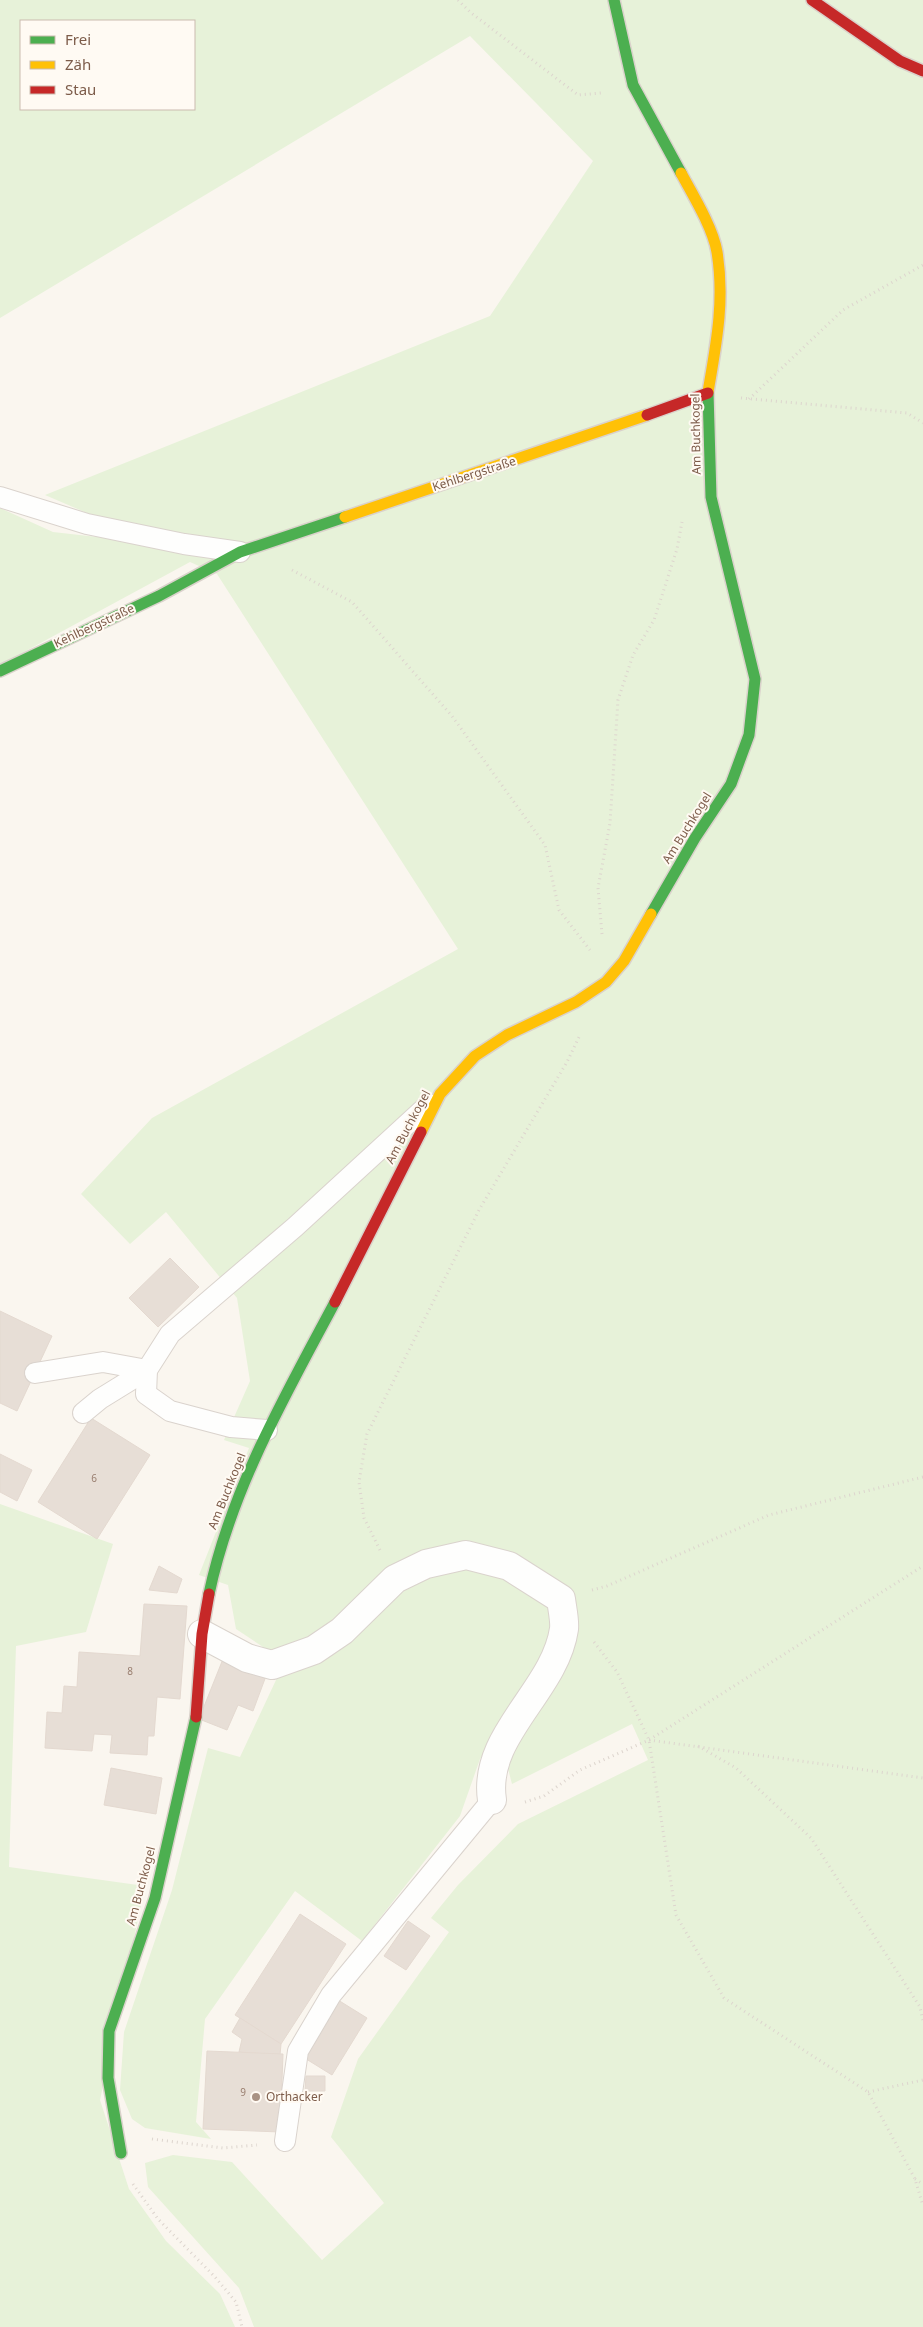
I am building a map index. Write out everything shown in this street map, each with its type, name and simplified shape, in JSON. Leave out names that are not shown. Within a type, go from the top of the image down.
[{"type":"street","name":"Am Buchkogel","points":[[121,2152],[108,2078],[109,2030],[155,1898],[196,1718],[202,1634],[209,1592],[226,1529],[266,1430],[338,1296],[440,1094],[475,1056],[507,1035],[576,1002],[606,982],[624,961],[695,838],[730,784],[749,735],[755,679],[711,497],[708,394],[721,314],[717,251],[700,208],[632,85],[614,0]]},
{"type":"street","points":[[812,0],[900,61],[923,71]]},
{"type":"street","name":"Kehlbergstraße","points":[[0,671],[159,596],[240,552],[708,394]]},
{"type":"street","points":[[202,1634],[248,1658],[272,1665],[314,1650],[342,1631],[395,1579],[426,1564],[466,1555],[509,1566],[561,1598],[564,1629],[551,1666],[501,1746],[490,1785],[492,1800]]},
{"type":"lane","name":"Kehlbergstraße","points":[[0,497],[87,524],[184,544],[240,552]]},
{"type":"lane","points":[[83,1413],[100,1399],[147,1370],[170,1334],[295,1227],[440,1094]]},
{"type":"lane","points":[[35,1373],[103,1362],[147,1370]]},
{"type":"lane","points":[[147,1370],[146,1394],[170,1411],[231,1426],[266,1430]]},
{"type":"lane","points":[[285,2141],[298,2051],[331,1995],[492,1800]]},
{"type":"path","points":[[458,0],[485,25],[578,95],[609,92],[632,85]]},
{"type":"path","points":[[749,399],[843,310],[923,265]]},
{"type":"path","points":[[708,394],[907,413],[923,424]]},
{"type":"path","points":[[606,982],[598,888],[610,823],[618,700],[633,655],[654,620],[677,549],[682,520]]},
{"type":"path","points":[[240,552],[295,571],[352,602],[452,716],[545,845],[559,910],[604,968]]},
{"type":"path","points":[[395,1579],[364,1518],[359,1482],[367,1434],[479,1210],[567,1062],[580,1035]]},
{"type":"path","points":[[923,1477],[768,1515],[607,1586],[561,1598],[617,1672],[649,1740],[676,1915],[724,1998],[868,2092],[915,2179],[923,2206]]},
{"type":"path","points":[[492,1800],[506,1808],[544,1796],[580,1770],[649,1740],[923,1566]]},
{"type":"path","points":[[649,1740],[923,1778]]},
{"type":"path","points":[[698,1746],[736,1768],[811,1838],[920,2007],[923,2021]]},
{"type":"path","points":[[868,2092],[923,2080]]},
{"type":"path","points":[[119,2134],[223,2148],[285,2141]]},
{"type":"path","points":[[121,2152],[134,2187],[158,2219],[216,2277],[236,2302],[242,2327]]},
{"type":"path","points":[[915,2179],[923,2184]]},
{"type":"green space","points":[[0,0],[923,0],[923,2327],[254,2327],[239,2288],[148,2187],[145,2163],[173,2155],[232,2162],[322,2260],[384,2203],[331,2137],[358,2059],[449,1932],[431,1918],[458,1885],[518,1824],[648,1760],[632,1724],[512,1784],[506,1761],[529,1680],[480,1759],[460,1816],[362,1941],[295,1891],[205,2019],[196,2122],[211,2139],[145,2128],[132,2119],[120,2090],[124,2032],[172,1890],[208,1748],[240,1757],[276,1680],[269,1651],[236,1629],[228,1585],[199,1575],[249,1448],[224,1440],[250,1381],[237,1298],[166,1212],[130,1244],[81,1194],[152,1118],[458,949],[217,574],[190,562],[0,665],[0,508],[53,532],[159,544],[45,495],[490,316],[593,161],[470,36],[0,318]]},
{"type":"green space","points":[[0,1504],[113,1544],[86,1632],[16,1646],[9,1867],[145,1886],[100,2100],[129,2189],[166,2241],[220,2294],[235,2327],[0,2327]]},
{"type":"building","points":[[170,1258],[199,1287],[158,1327],[129,1298]]},
{"type":"building","points":[[0,1311],[52,1336],[17,1411],[0,1403]]},
{"type":"building","points":[[91,1418],[150,1455],[97,1539],[38,1502]]},
{"type":"building","points":[[0,1454],[32,1470],[17,1501],[0,1492]]},
{"type":"building","points":[[159,1566],[182,1579],[177,1593],[149,1590]]},
{"type":"building","points":[[144,1604],[187,1606],[180,1699],[157,1697],[154,1736],[148,1736],[147,1755],[110,1753],[112,1735],[94,1734],[92,1751],[45,1748],[47,1712],[62,1713],[64,1686],[77,1687],[79,1652],[140,1656]]},
{"type":"building","points":[[223,1659],[266,1676],[253,1711],[238,1705],[227,1730],[199,1719]]},
{"type":"building","points":[[111,1768],[162,1778],[156,1814],[104,1805]]},
{"type":"building","points":[[300,1914],[346,1944],[281,2044],[235,2015]]},
{"type":"building","points":[[408,1921],[430,1936],[406,1970],[384,1956]]},
{"type":"building","points":[[338,2000],[367,2018],[332,2075],[303,2057]]},
{"type":"building","points":[[240,2018],[281,2044],[280,2055],[239,2052],[242,2039],[232,2032]]},
{"type":"building","points":[[207,2051],[283,2054],[280,2132],[203,2129]]},
{"type":"building","points":[[306,2076],[325,2076],[325,2091],[305,2091]]},
{"type":"traffic: fast","points":[[614,0],[633,85],[681,173]]},
{"type":"traffic: fast","points":[[651,914],[695,838],[731,784],[749,735],[755,679],[711,497],[708,392]]},
{"type":"traffic: fast","points":[[0,671],[159,596],[240,552],[345,517]]},
{"type":"traffic: fast","points":[[209,1594],[219,1555],[245,1480],[279,1408],[335,1302]]},
{"type":"traffic: fast","points":[[121,2153],[108,2078],[109,2031],[155,1898],[196,1717]]},
{"type":"traffic: slow","points":[[681,173],[707,222],[717,252],[720,305],[708,392]]},
{"type":"traffic: slow","points":[[345,517],[647,415]]},
{"type":"traffic: slow","points":[[421,1132],[440,1094],[475,1056],[507,1035],[576,1002],[606,982],[624,961],[651,914]]},
{"type":"traffic: jam","points":[[812,0],[900,61],[923,71]]},
{"type":"traffic: jam","points":[[647,415],[708,393]]},
{"type":"traffic: jam","points":[[335,1302],[421,1132]]},
{"type":"traffic: jam","points":[[196,1717],[202,1634],[209,1594]]},
{"type":"place","name":"Orthacker","points":[[256,2097]]}]
